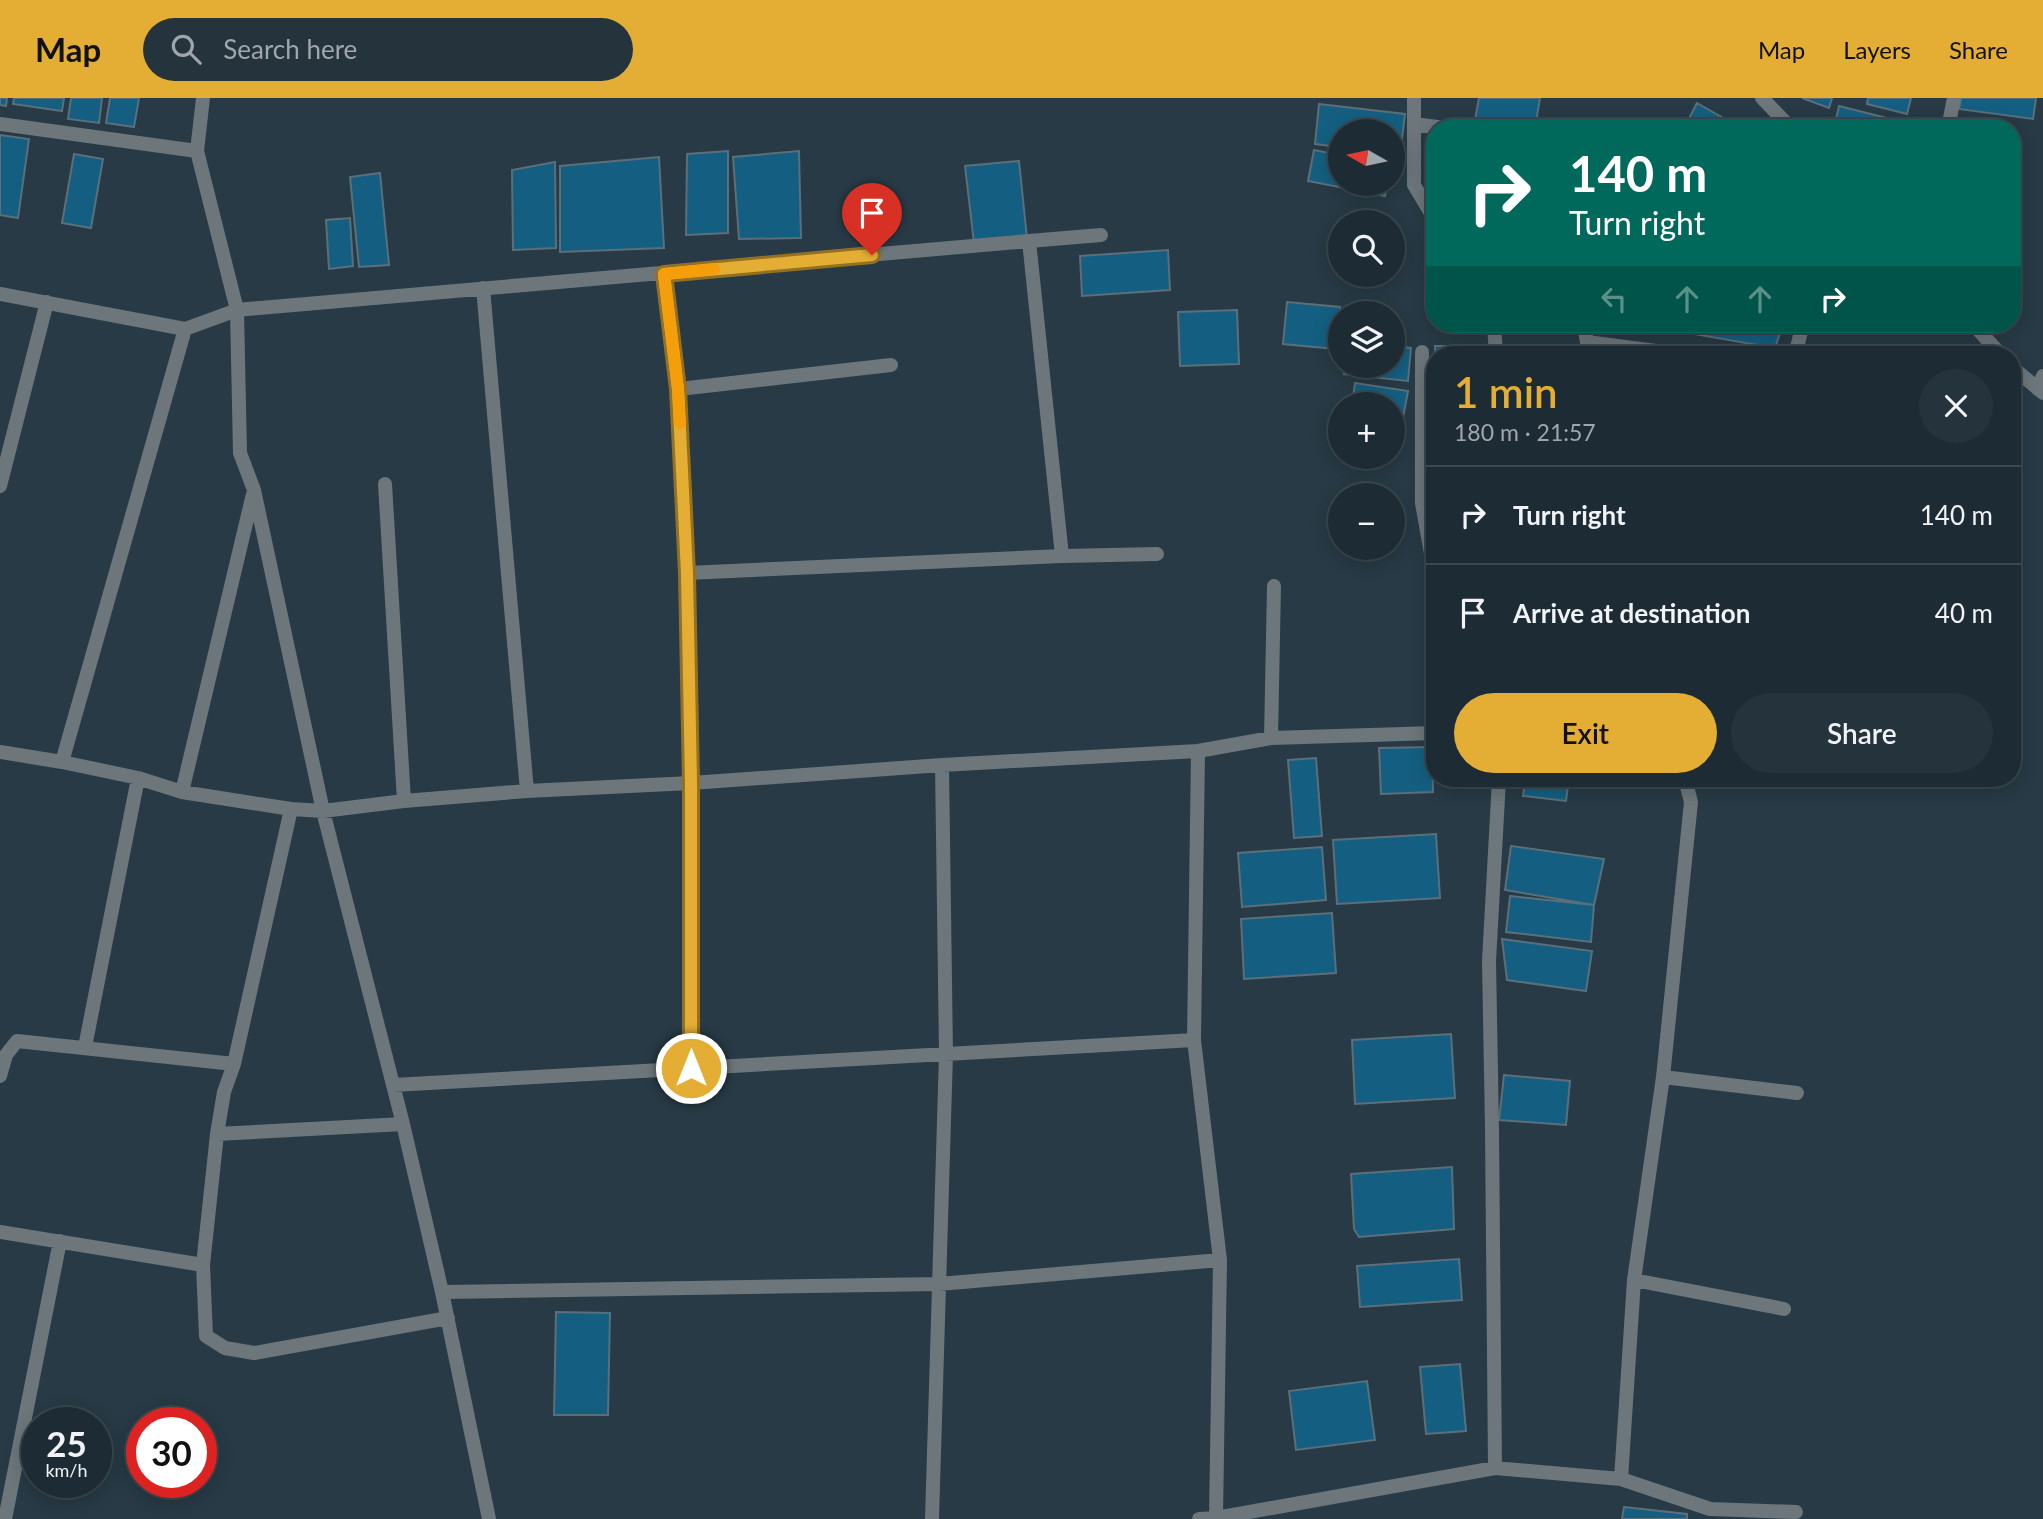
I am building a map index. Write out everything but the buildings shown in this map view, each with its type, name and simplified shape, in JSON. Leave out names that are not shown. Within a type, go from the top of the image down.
[{"type":"street","points":[[203,98],[197,151],[237,310],[240,453],[254,490],[323,811],[393,1085],[442,1292],[489,1519]]},
{"type":"street","points":[[1414,98],[1414,185],[1426,205]]},
{"type":"street","points":[[1762,98],[1782,119]]},
{"type":"street","points":[[1950,119],[1954,98]]},
{"type":"street","points":[[0,124],[197,151]]},
{"type":"street","points":[[1414,124],[1426,126]]},
{"type":"street","points":[[0,294],[185,329],[237,310],[1101,234]]},
{"type":"street","points":[[1029,242],[1062,556]]},
{"type":"street","points":[[664,274],[678,389],[687,573],[691,783],[691,1068]]},
{"type":"street","points":[[482,288],[527,791]]},
{"type":"street","points":[[0,486],[47,302]]},
{"type":"street","points":[[62,762],[185,329]]},
{"type":"street","points":[[1981,333],[1993,346]]},
{"type":"street","points":[[1422,352],[1422,503],[1426,525]]},
{"type":"street","points":[[678,389],[891,365]]},
{"type":"street","points":[[2021,373],[2041,386]]},
{"type":"street","points":[[386,484],[404,801]]},
{"type":"street","points":[[182,792],[254,490]]},
{"type":"street","points":[[687,573],[1157,554]]},
{"type":"street","points":[[1271,738],[1274,586]]},
{"type":"street","points":[[0,752],[138,778],[182,792],[291,809],[323,811],[527,791],[1198,751],[1271,738],[1426,733]]},
{"type":"street","points":[[1198,751],[1194,1041],[1220,1260],[1216,1518]]},
{"type":"street","points":[[932,1519],[946,1055],[942,765]]},
{"type":"street","points":[[85,1047],[138,778]]},
{"type":"street","points":[[1495,1468],[1489,961],[1499,787]]},
{"type":"street","points":[[1621,1479],[1634,1280],[1663,1077],[1691,802],[1687,787]]},
{"type":"street","points":[[291,809],[234,1064],[224,1092],[217,1134],[203,1265],[205,1336],[225,1348],[254,1353],[448,1318]]},
{"type":"street","points":[[0,1076],[3,1054],[17,1041],[234,1064]]},
{"type":"street","points":[[393,1085],[1194,1041]]},
{"type":"street","points":[[1663,1077],[1797,1093]]},
{"type":"street","points":[[217,1134],[402,1124]]},
{"type":"street","points":[[0,1232],[203,1265]]},
{"type":"street","points":[[5,1519],[60,1241]]},
{"type":"street","points":[[442,1292],[939,1284],[1220,1260]]},
{"type":"street","points":[[1634,1280],[1784,1308]]},
{"type":"street","points":[[1199,1519],[1495,1468],[1621,1479],[1709,1514],[1796,1512]]},
{"type":"slow traffic","points":[[680,423],[664,274],[714,269]]},
{"type":"route","points":[[691,1068],[691,783],[687,573],[678,389],[664,274],[872,255]]}]
